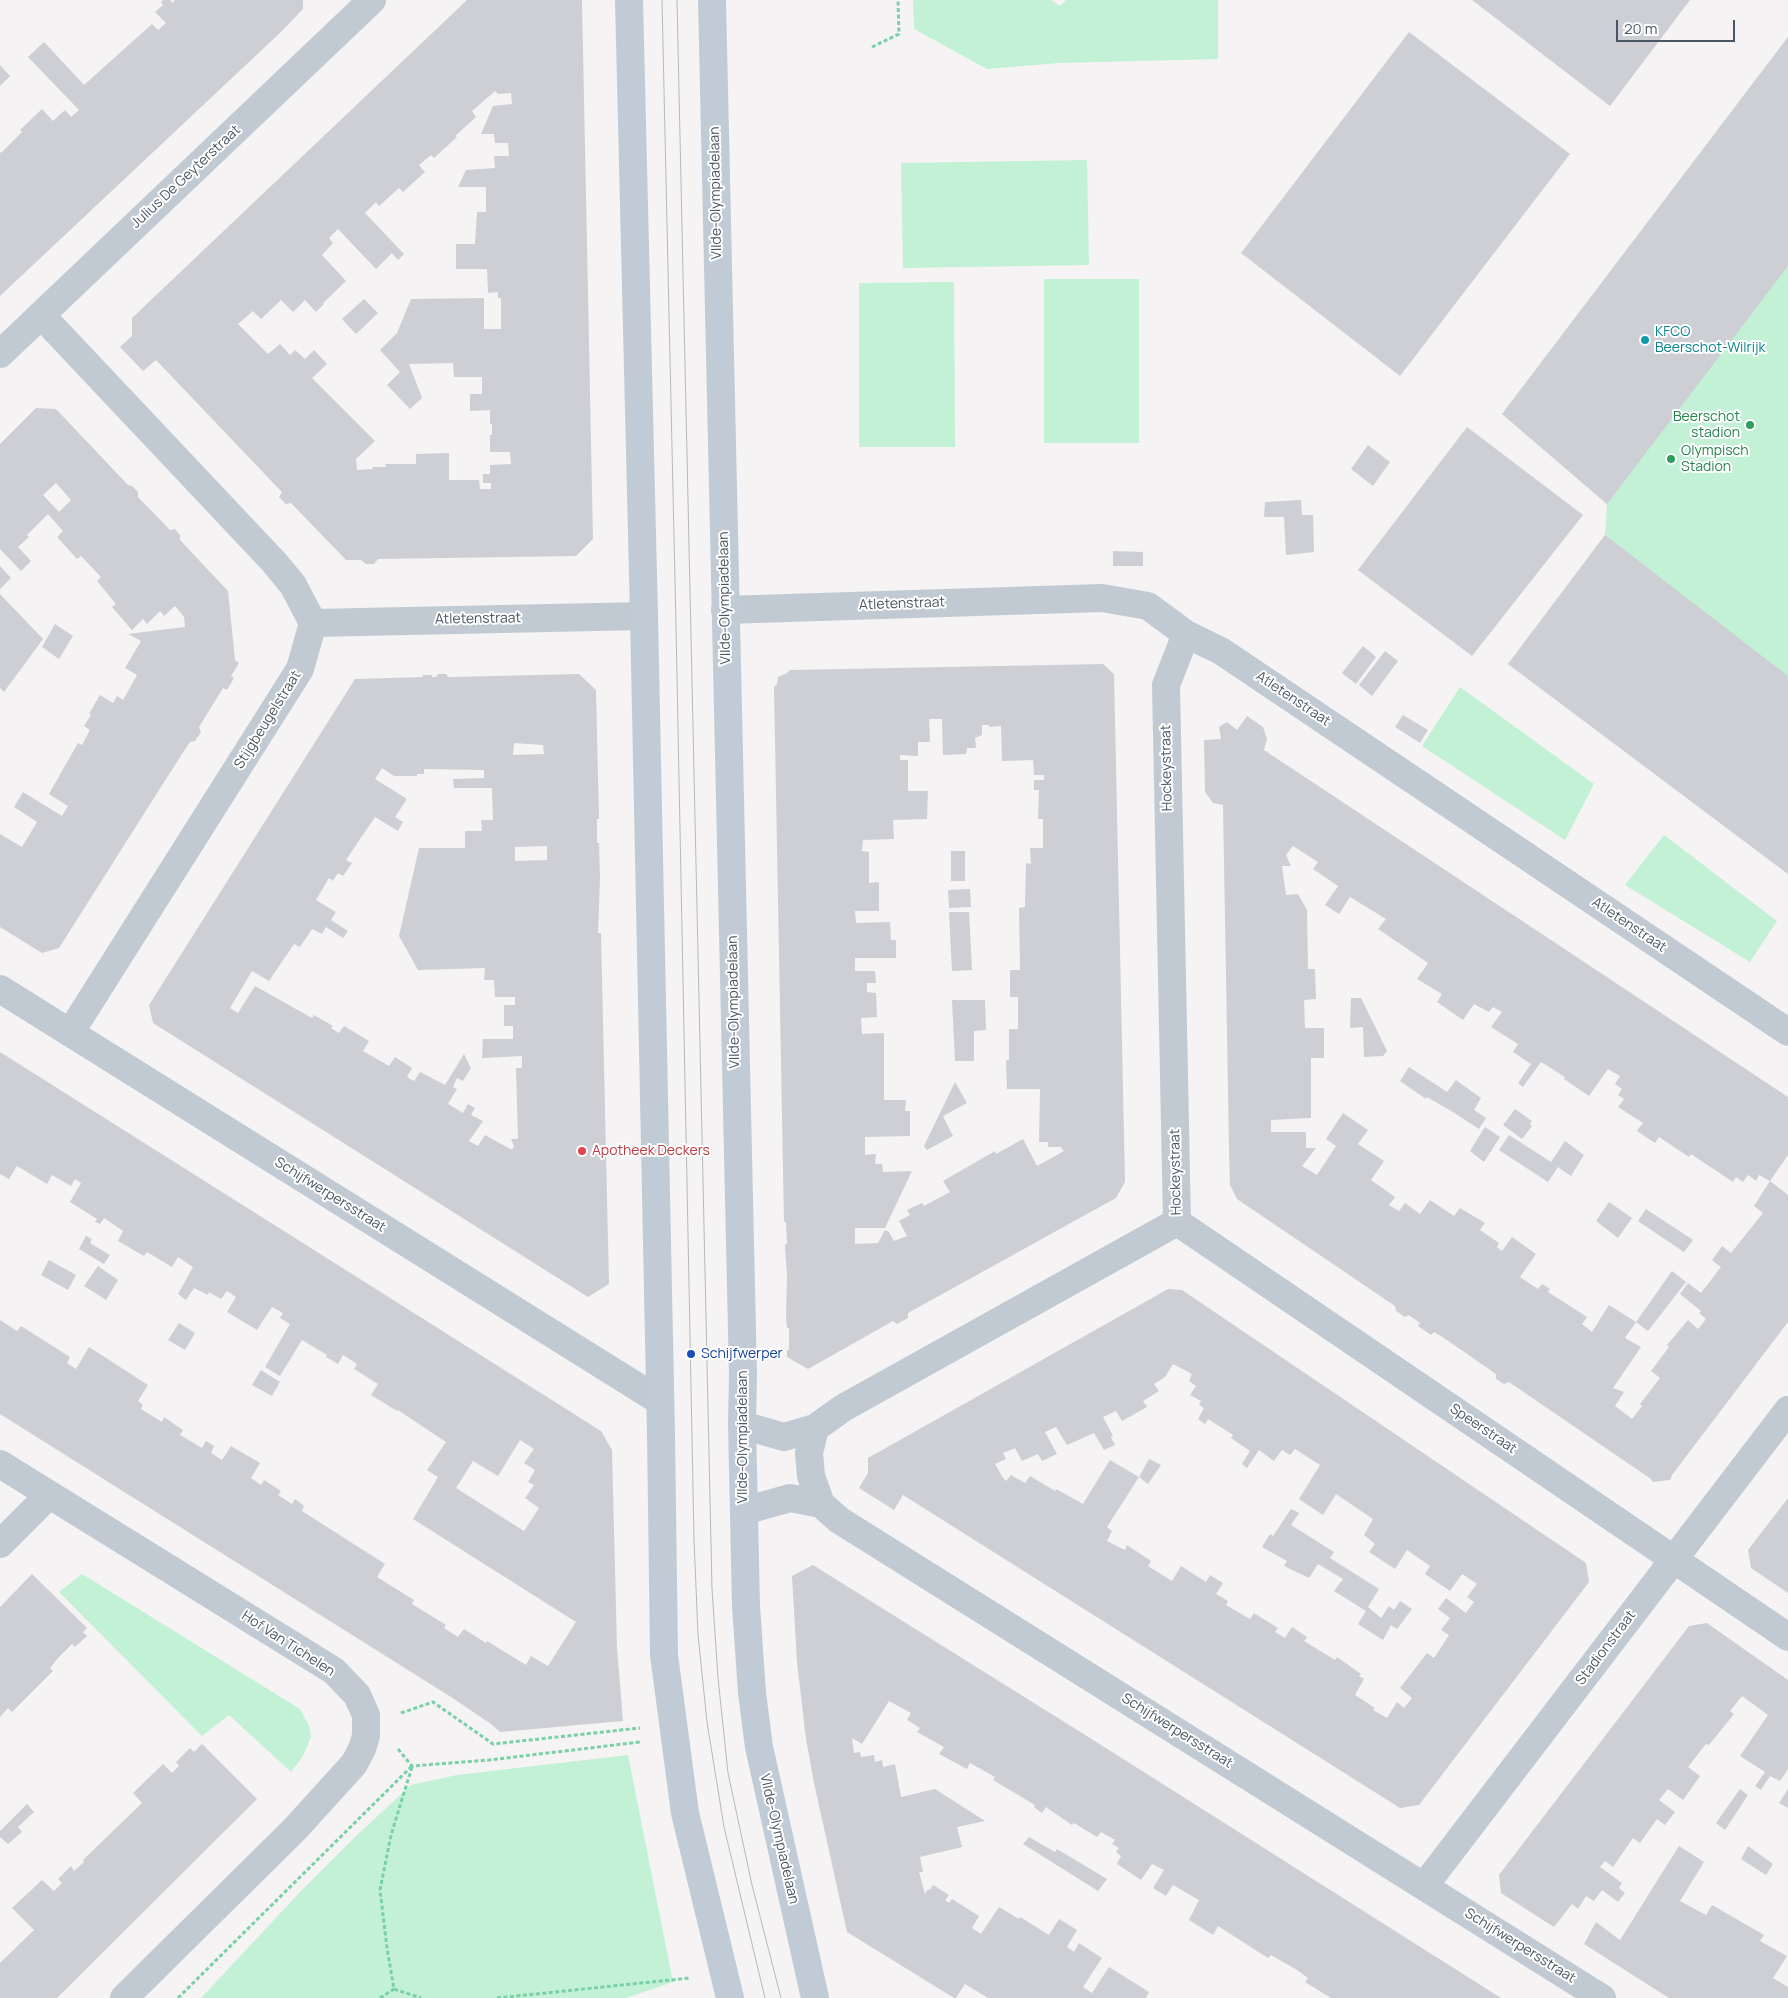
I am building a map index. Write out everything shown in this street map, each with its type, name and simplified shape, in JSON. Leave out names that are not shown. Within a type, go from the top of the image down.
[{"type":"main road","points":[[629,0],[644,616],[664,1655],[685,1813],[727,1986]]},
{"type":"main road","name":"VIIde-Olympiadelaan","points":[[712,0],[743,1374],[742,1425],[746,1606],[752,1693],[759,1747],[769,1799],[815,1998]]},
{"type":"street","name":"Julius De Geyterstraat","points":[[0,354],[362,4]]},
{"type":"street","points":[[41,315],[274,562],[293,584],[313,623]]},
{"type":"street","name":"Atletenstraat","points":[[725,610],[1102,598],[1148,606],[1186,634],[1221,651],[1788,1032]]},
{"type":"street","name":"Atletenstraat","points":[[313,623],[644,616]]},
{"type":"street","name":"Stijgbeugelstraat","points":[[70,1033],[300,670],[313,623]]},
{"type":"street","name":"Hockeystraat","points":[[742,1425],[784,1437],[814,1428],[843,1408],[1177,1222],[1166,685],[1186,634]]},
{"type":"street","name":"Schijfwerpersstraat","points":[[0,989],[660,1401]]},
{"type":"street","name":"Speerstraat","points":[[1177,1222],[1788,1637]]},
{"type":"street","name":"Stadionstraat","points":[[1424,1885],[1788,1410]]},
{"type":"street","points":[[814,1428],[809,1453],[811,1476],[820,1504]]},
{"type":"street","name":"Hof Van Tichelen","points":[[0,1464],[334,1671],[357,1695],[368,1724]]},
{"type":"street","points":[[0,1544],[49,1495]]},
{"type":"street","name":"Schijfwerpersstraat","points":[[744,1510],[790,1498],[820,1504],[839,1520],[1602,1998]]},
{"type":"street","points":[[124,1998],[295,1830],[354,1764],[362,1749],[368,1724]]},
{"type":"path","points":[[872,47],[899,34],[898,0]]},
{"type":"path","points":[[368,1724],[433,1702],[493,1744],[642,1728]]},
{"type":"path","points":[[368,1724],[385,1733],[412,1766]]},
{"type":"path","points":[[178,1998],[412,1766],[489,1760],[644,1741]]},
{"type":"path","points":[[394,1989],[380,1890],[391,1835],[412,1766]]},
{"type":"path","points":[[497,1998],[727,1986]]},
{"type":"path","points":[[380,1998],[394,1989]]},
{"type":"path","points":[[394,1989],[421,1998]]},
{"type":"green space","points":[[913,0],[1051,0],[1060,6],[1066,0],[1218,0],[1218,59],[1059,63],[987,69],[914,29]]},
{"type":"green space","name":"Olympisch Stadion","points":[[1788,37],[1788,874],[1508,664],[1605,535],[1607,504],[1502,414]]},
{"type":"green space","points":[[1087,160],[1089,265],[903,268],[901,163]]},
{"type":"green space","points":[[1044,279],[1139,279],[1139,443],[1044,443]]},
{"type":"green space","points":[[954,282],[955,447],[859,447],[859,283]]},
{"type":"green space","points":[[1460,687],[1594,784],[1565,840],[1422,746]]},
{"type":"green space","points":[[1664,835],[1777,921],[1750,962],[1625,885]]},
{"type":"green space","points":[[82,1574],[300,1709],[309,1726],[311,1737],[303,1756],[291,1772],[229,1715],[202,1736],[59,1592]]},
{"type":"green space","points":[[628,1755],[673,1982],[626,1998],[201,1998],[302,1890],[411,1785],[457,1775]]},
{"type":"building","points":[[163,0],[170,0],[173,3],[175,0],[303,0],[303,9],[282,31],[0,296],[0,152],[22,132],[20,130],[42,109],[53,121],[65,110],[71,117],[79,110],[28,57],[44,42],[84,85],[152,24],[158,30],[166,23],[155,12],[163,5],[161,2]]},
{"type":"building","points":[[467,0],[582,0],[593,539],[576,556],[378,559],[374,564],[366,564],[361,560],[346,560],[291,503],[286,504],[279,497],[282,492],[156,360],[143,371],[120,347],[132,336],[132,318]],"holes":[[[495,91],[498,94],[511,93],[512,104],[493,106],[481,134],[494,134],[495,143],[508,143],[509,156],[494,156],[495,168],[466,170],[458,187],[486,187],[486,212],[477,212],[475,244],[456,244],[456,269],[487,269],[488,293],[498,292],[498,298],[501,298],[501,329],[484,329],[484,298],[411,299],[397,333],[380,350],[400,372],[387,385],[410,409],[422,398],[409,364],[453,363],[454,377],[482,377],[482,394],[470,394],[470,411],[490,410],[490,424],[492,424],[490,452],[510,452],[511,464],[490,465],[490,474],[483,474],[483,483],[491,483],[491,489],[480,489],[479,480],[449,480],[449,453],[416,454],[416,464],[385,464],[386,467],[357,470],[356,459],[375,441],[312,378],[327,364],[314,350],[305,359],[295,350],[290,355],[280,344],[268,354],[238,324],[253,311],[261,319],[281,300],[293,312],[305,300],[316,312],[346,281],[322,255],[333,243],[329,238],[338,229],[376,269],[392,253],[398,260],[404,254],[365,213],[376,202],[379,206],[399,188],[403,192],[425,172],[419,165],[431,155],[434,158],[476,117],[472,111]]]},
{"type":"building","points":[[1472,0],[1690,0],[1610,106]]},
{"type":"building","points":[[1409,32],[1570,154],[1400,376],[1241,253]]},
{"type":"building","name":"KFCO Beerschot-Wilrijk","points":[[1788,37],[1788,266],[1607,504],[1502,414]]},
{"type":"building","points":[[0,65],[10,76],[0,86]]},
{"type":"building","points":[[364,299],[378,313],[356,334],[342,319]]},
{"type":"building","points":[[36,408],[56,409],[128,485],[138,492],[138,497],[170,530],[175,529],[180,535],[180,540],[228,591],[235,660],[239,663],[231,676],[234,678],[227,690],[223,688],[199,727],[201,732],[195,741],[190,742],[59,948],[42,953],[0,927],[0,834],[22,847],[37,822],[14,807],[23,792],[62,816],[68,806],[49,794],[78,743],[82,745],[90,730],[84,726],[91,715],[89,714],[100,695],[113,703],[117,696],[123,700],[137,675],[125,668],[141,641],[128,634],[185,627],[184,617],[175,606],[164,616],[160,611],[147,624],[143,619],[132,630],[112,607],[116,604],[97,581],[101,577],[81,556],[77,559],[57,537],[63,531],[48,514],[18,547],[31,561],[21,571],[0,549],[0,444]],"holes":[[[56,483],[71,500],[59,512],[43,495]]]},
{"type":"building","points":[[1467,427],[1583,515],[1472,656],[1358,570]]},
{"type":"building","points":[[1368,445],[1390,462],[1373,486],[1351,469]]},
{"type":"building","points":[[1301,500],[1302,515],[1313,515],[1314,552],[1286,555],[1284,517],[1264,517],[1265,502]]},
{"type":"building","points":[[1605,535],[1788,676],[1788,874],[1508,664]]},
{"type":"building","points":[[1113,551],[1143,552],[1143,566],[1113,566]]},
{"type":"building","points":[[0,566],[11,578],[0,589]]},
{"type":"building","points":[[0,594],[43,639],[4,692],[0,688]]},
{"type":"building","points":[[55,624],[73,636],[59,659],[42,647]]},
{"type":"building","points":[[1363,646],[1376,657],[1356,684],[1342,673]]},
{"type":"building","points":[[1385,651],[1398,661],[1372,696],[1359,685]]},
{"type":"building","points":[[1103,664],[1114,674],[1125,1182],[1116,1198],[908,1313],[908,1318],[897,1324],[893,1321],[808,1369],[787,1357],[787,1350],[789,1350],[789,1328],[787,1328],[786,1315],[787,1276],[785,1244],[787,1244],[786,1222],[784,1222],[774,687],[777,684],[778,677],[790,670]],"holes":[[[929,719],[942,719],[943,755],[966,754],[967,748],[976,748],[975,738],[982,735],[982,725],[989,725],[989,727],[1001,726],[1002,761],[1033,760],[1034,775],[1044,775],[1044,780],[1034,780],[1034,790],[1039,790],[1038,819],[1043,819],[1043,848],[1030,848],[1031,864],[1026,863],[1025,907],[1019,908],[1020,970],[1010,970],[1010,997],[1018,997],[1018,1029],[1009,1029],[1009,1060],[1006,1060],[1007,1089],[1040,1089],[1039,1142],[1048,1142],[1048,1147],[1061,1147],[1064,1151],[1037,1166],[1023,1139],[996,1154],[995,1151],[943,1181],[950,1192],[924,1206],[922,1203],[907,1210],[910,1215],[899,1221],[907,1236],[894,1241],[889,1232],[885,1230],[878,1243],[855,1244],[855,1228],[885,1228],[912,1171],[883,1172],[882,1164],[875,1164],[876,1154],[865,1155],[865,1137],[910,1136],[910,1111],[905,1111],[906,1100],[884,1100],[884,1033],[862,1034],[861,1018],[877,1017],[876,993],[867,992],[867,983],[876,983],[875,971],[855,971],[855,958],[896,958],[896,940],[891,940],[890,922],[856,923],[855,911],[879,911],[879,882],[869,883],[869,852],[862,851],[863,840],[894,839],[893,820],[927,819],[928,791],[908,791],[908,760],[900,760],[900,755],[918,756],[918,742],[930,742]]]},
{"type":"building","points":[[438,674],[446,674],[448,677],[452,677],[579,674],[596,690],[599,819],[597,819],[597,843],[599,843],[600,879],[598,933],[601,933],[609,1284],[588,1297],[153,1023],[149,1005],[355,679],[423,677],[423,675],[436,677]],"holes":[[[514,743],[543,745],[544,754],[513,755]],[[382,768],[394,776],[417,776],[417,774],[424,774],[424,769],[484,770],[484,778],[453,779],[454,788],[492,788],[493,820],[481,820],[482,831],[465,831],[465,848],[419,848],[399,936],[418,970],[485,968],[484,980],[494,980],[495,997],[515,997],[515,1005],[504,1005],[504,1026],[513,1026],[513,1039],[483,1039],[482,1058],[522,1056],[522,1068],[516,1068],[518,1139],[511,1139],[514,1146],[512,1150],[485,1135],[478,1146],[469,1141],[483,1121],[471,1115],[475,1108],[468,1104],[463,1113],[448,1104],[457,1089],[453,1087],[457,1078],[463,1081],[471,1068],[464,1054],[445,1085],[420,1072],[414,1081],[407,1077],[412,1068],[395,1057],[389,1066],[363,1051],[369,1041],[344,1026],[339,1033],[331,1028],[333,1026],[314,1015],[312,1018],[255,986],[238,1013],[230,1008],[252,971],[269,981],[294,944],[300,947],[312,929],[322,934],[326,927],[343,938],[348,931],[331,920],[336,912],[316,900],[329,878],[333,881],[338,873],[343,876],[352,863],[346,860],[375,817],[398,831],[403,822],[395,817],[407,799],[375,779]],[[547,846],[547,860],[515,861],[515,847]]]},
{"type":"building","points":[[1403,715],[1428,730],[1420,743],[1395,727]]},
{"type":"building","points":[[1247,716],[1263,727],[1267,739],[1264,750],[1788,1097],[1788,1155],[1770,1181],[1788,1195],[1788,1322],[1670,1480],[1653,1482],[1509,1382],[1504,1384],[1496,1379],[1496,1374],[1444,1338],[1434,1332],[1431,1335],[1418,1326],[1420,1323],[1409,1315],[1405,1317],[1396,1311],[1395,1306],[1237,1199],[1230,1185],[1223,805],[1213,803],[1205,792],[1204,740],[1221,739],[1219,727],[1227,722],[1237,730]],"holes":[[[1293,846],[1318,862],[1313,869],[1338,886],[1325,905],[1339,914],[1350,897],[1386,919],[1378,929],[1428,963],[1417,979],[1442,994],[1437,1002],[1463,1020],[1474,1004],[1489,1012],[1493,1007],[1502,1012],[1491,1027],[1518,1044],[1513,1052],[1531,1064],[1518,1083],[1523,1087],[1541,1062],[1565,1077],[1564,1079],[1589,1096],[1608,1069],[1620,1076],[1615,1084],[1622,1089],[1618,1095],[1624,1099],[1618,1107],[1643,1123],[1637,1131],[1655,1143],[1659,1137],[1689,1157],[1691,1154],[1733,1182],[1736,1177],[1743,1182],[1748,1175],[1756,1181],[1759,1175],[1770,1181],[1754,1206],[1763,1213],[1731,1253],[1722,1246],[1712,1260],[1721,1267],[1701,1293],[1688,1283],[1680,1294],[1701,1311],[1699,1313],[1706,1319],[1698,1329],[1688,1320],[1667,1345],[1669,1347],[1651,1371],[1660,1378],[1640,1404],[1642,1406],[1632,1419],[1615,1406],[1624,1392],[1613,1388],[1641,1347],[1625,1338],[1636,1322],[1609,1305],[1592,1332],[1582,1324],[1587,1317],[1548,1292],[1550,1289],[1542,1284],[1538,1289],[1520,1277],[1536,1254],[1512,1237],[1502,1251],[1497,1247],[1499,1243],[1480,1230],[1485,1223],[1460,1208],[1454,1216],[1430,1200],[1420,1214],[1405,1203],[1399,1211],[1389,1205],[1395,1197],[1371,1180],[1384,1161],[1358,1144],[1368,1130],[1343,1113],[1326,1139],[1336,1146],[1317,1175],[1302,1166],[1316,1148],[1306,1148],[1306,1132],[1271,1132],[1271,1120],[1311,1118],[1311,1058],[1324,1058],[1324,1028],[1305,1028],[1304,1000],[1316,999],[1315,969],[1308,969],[1307,910],[1298,894],[1286,895],[1282,866],[1291,866],[1286,855]]]},
{"type":"building","points":[[951,851],[965,851],[965,881],[951,881]]},
{"type":"building","points":[[970,889],[971,907],[949,908],[948,890]]},
{"type":"building","points":[[949,912],[969,912],[972,970],[952,971]]},
{"type":"building","points":[[1351,998],[1361,998],[1387,1051],[1383,1056],[1364,1057],[1363,1027],[1350,1028]]},
{"type":"building","points":[[952,1000],[985,1000],[986,1030],[974,1031],[974,1061],[955,1061]]},
{"type":"building","points":[[0,1052],[601,1431],[612,1450],[617,1648],[623,1721],[500,1732],[451,1697],[0,1414],[0,1320],[17,1331],[21,1326],[70,1357],[67,1363],[76,1369],[89,1347],[148,1385],[138,1401],[143,1405],[141,1409],[162,1422],[164,1417],[183,1430],[180,1435],[202,1448],[206,1441],[214,1446],[211,1453],[222,1460],[231,1446],[260,1463],[251,1478],[261,1485],[264,1480],[281,1491],[278,1495],[292,1504],[295,1499],[304,1506],[302,1511],[385,1564],[377,1577],[414,1600],[412,1604],[446,1625],[444,1628],[458,1637],[464,1629],[526,1665],[531,1656],[548,1666],[576,1622],[413,1519],[438,1477],[427,1470],[446,1442],[398,1410],[371,1395],[378,1384],[354,1369],[357,1364],[343,1355],[338,1364],[302,1340],[280,1376],[265,1367],[290,1324],[280,1318],[283,1313],[272,1307],[257,1330],[227,1312],[236,1297],[227,1291],[221,1299],[209,1292],[208,1295],[194,1288],[186,1300],[178,1294],[193,1267],[178,1257],[172,1267],[147,1252],[144,1256],[118,1241],[123,1231],[104,1218],[100,1224],[95,1222],[97,1219],[70,1202],[81,1183],[75,1179],[71,1186],[52,1175],[47,1184],[17,1166],[9,1179],[0,1174]],"holes":[[[520,1440],[534,1449],[524,1463],[535,1470],[528,1482],[534,1485],[525,1498],[539,1508],[524,1531],[456,1488],[473,1461],[498,1476]]]},
{"type":"building","points":[[1409,1067],[1447,1092],[1456,1080],[1481,1098],[1474,1110],[1486,1118],[1479,1129],[1427,1097],[1426,1099],[1400,1081]]},
{"type":"building","points":[[955,1082],[967,1103],[943,1116],[953,1136],[927,1150],[924,1146]]},
{"type":"building","points":[[1515,1109],[1532,1121],[1530,1124],[1532,1126],[1522,1139],[1503,1125]]},
{"type":"building","points":[[1485,1127],[1500,1137],[1484,1162],[1470,1151]]},
{"type":"building","points":[[1509,1135],[1551,1162],[1565,1141],[1584,1155],[1571,1176],[1558,1167],[1548,1182],[1499,1150]]},
{"type":"building","points":[[1609,1202],[1632,1218],[1618,1238],[1596,1221]]},
{"type":"building","points":[[1646,1209],[1693,1240],[1684,1252],[1638,1221]]},
{"type":"building","points":[[86,1236],[92,1239],[90,1243],[110,1255],[104,1264],[79,1249]]},
{"type":"building","points":[[49,1260],[76,1275],[68,1290],[41,1275]]},
{"type":"building","points":[[98,1266],[118,1280],[106,1300],[84,1286]]},
{"type":"building","points":[[1672,1271],[1686,1282],[1648,1331],[1636,1322]]},
{"type":"building","points":[[1168,1289],[1182,1290],[1586,1563],[1589,1582],[1419,1805],[1400,1808],[903,1495],[894,1510],[859,1488],[868,1473],[868,1458]],"holes":[[[1173,1364],[1192,1374],[1189,1381],[1196,1386],[1190,1395],[1201,1401],[1199,1405],[1204,1408],[1198,1419],[1205,1424],[1208,1419],[1233,1435],[1231,1438],[1250,1451],[1242,1464],[1247,1468],[1259,1450],[1274,1461],[1282,1450],[1290,1455],[1295,1449],[1320,1465],[1299,1499],[1323,1515],[1336,1494],[1373,1519],[1364,1535],[1375,1544],[1369,1552],[1395,1569],[1407,1550],[1430,1566],[1425,1574],[1450,1591],[1462,1574],[1477,1584],[1467,1597],[1474,1602],[1466,1613],[1446,1598],[1438,1609],[1450,1618],[1441,1630],[1449,1635],[1434,1658],[1427,1653],[1400,1688],[1412,1698],[1404,1708],[1397,1702],[1387,1718],[1373,1710],[1375,1708],[1355,1695],[1364,1679],[1359,1676],[1361,1674],[1337,1657],[1335,1660],[1304,1641],[1307,1637],[1292,1627],[1285,1638],[1275,1632],[1278,1628],[1254,1613],[1250,1619],[1226,1605],[1228,1601],[1216,1594],[1223,1583],[1210,1575],[1206,1582],[1181,1566],[1172,1581],[1148,1566],[1151,1561],[1127,1545],[1125,1550],[1107,1541],[1112,1531],[1107,1527],[1139,1477],[1110,1460],[1083,1504],[1056,1489],[1055,1491],[1030,1476],[1025,1483],[1011,1475],[1006,1481],[995,1464],[1006,1459],[1003,1453],[1015,1448],[1022,1461],[1038,1454],[1042,1461],[1057,1454],[1045,1432],[1056,1427],[1067,1445],[1094,1433],[1104,1450],[1115,1445],[1111,1437],[1113,1436],[1103,1417],[1116,1411],[1122,1421],[1147,1407],[1143,1401],[1159,1391],[1154,1384],[1165,1377]]]},
{"type":"building","points":[[179,1323],[195,1333],[185,1350],[168,1340]]},
{"type":"building","points":[[261,1370],[280,1382],[272,1396],[252,1385]]},
{"type":"building","points":[[1149,1459],[1161,1465],[1148,1484],[1139,1477]]},
{"type":"building","points":[[1788,1498],[1788,1593],[1751,1568],[1748,1550]]},
{"type":"building","points":[[1291,1509],[1299,1513],[1291,1525],[1334,1552],[1330,1558],[1379,1589],[1368,1607],[1381,1618],[1389,1606],[1394,1610],[1400,1601],[1412,1609],[1397,1629],[1391,1625],[1383,1640],[1358,1624],[1366,1611],[1334,1591],[1343,1579],[1318,1564],[1309,1578],[1284,1566],[1287,1561],[1262,1547],[1270,1534],[1273,1536]]},
{"type":"building","points":[[813,1565],[1501,1998],[1331,1998],[1305,1982],[1308,1978],[1297,1970],[1271,1955],[1268,1958],[1218,1926],[1213,1935],[1189,1920],[1199,1900],[1173,1885],[1166,1896],[1153,1888],[1164,1870],[1152,1864],[1141,1880],[1117,1864],[1121,1856],[1116,1852],[1119,1848],[1112,1844],[1115,1840],[1101,1832],[1097,1837],[1074,1823],[1072,1825],[1046,1807],[1042,1813],[1034,1807],[1035,1805],[993,1780],[995,1777],[970,1763],[967,1769],[939,1754],[944,1747],[917,1732],[920,1728],[907,1720],[911,1713],[889,1701],[862,1744],[852,1738],[854,1753],[860,1752],[861,1757],[874,1755],[875,1762],[882,1760],[883,1767],[895,1764],[901,1797],[935,1789],[985,1821],[957,1827],[962,1847],[920,1857],[923,1872],[919,1872],[925,1894],[933,1885],[949,1895],[945,1900],[949,1903],[952,1899],[979,1916],[972,1928],[981,1934],[999,1907],[1019,1919],[1020,1917],[1049,1935],[1059,1919],[1077,1930],[1067,1947],[1074,1952],[1079,1943],[1102,1958],[1083,1987],[1092,1993],[1109,1967],[1149,1992],[1146,1998],[988,1998],[965,1984],[956,1998],[954,1998],[847,1932],[814,1783],[806,1739],[797,1662],[792,1576]]},
{"type":"building","points":[[32,1574],[87,1628],[83,1632],[87,1636],[75,1647],[72,1644],[58,1658],[50,1668],[53,1671],[12,1712],[8,1708],[0,1717],[0,1607]]},
{"type":"building","points":[[1707,1623],[1788,1680],[1788,1769],[1780,1781],[1770,1776],[1761,1790],[1755,1786],[1765,1772],[1740,1756],[1768,1715],[1742,1696],[1730,1711],[1734,1714],[1688,1767],[1700,1776],[1683,1800],[1668,1789],[1659,1800],[1675,1812],[1665,1825],[1657,1819],[1640,1843],[1633,1838],[1613,1867],[1605,1861],[1600,1867],[1622,1883],[1619,1888],[1625,1893],[1618,1902],[1602,1890],[1594,1901],[1586,1896],[1578,1909],[1572,1904],[1554,1927],[1501,1893],[1499,1875],[1689,1626]]},
{"type":"building","points":[[202,1744],[257,1799],[57,1998],[0,1998],[0,1963],[34,1930],[12,1908],[42,1880],[54,1891],[62,1883],[58,1879],[71,1866],[74,1871],[142,1803],[133,1793],[163,1764],[172,1773],[179,1766],[176,1762],[190,1748],[194,1752]]},
{"type":"building","points":[[1740,1789],[1748,1795],[1725,1830],[1716,1823]]},
{"type":"building","points":[[1788,1789],[1788,1808],[1779,1803]]},
{"type":"building","points":[[27,1804],[34,1812],[18,1827],[22,1832],[8,1844],[0,1837],[0,1831]]},
{"type":"building","points":[[1029,1837],[1055,1852],[1057,1849],[1107,1879],[1098,1891],[1023,1844]]},
{"type":"building","points":[[1679,1846],[1704,1862],[1680,1901],[1706,1915],[1712,1905],[1764,1935],[1760,1941],[1787,1956],[1773,1978],[1788,1987],[1788,1998],[1669,1998],[1584,1944],[1596,1922],[1620,1940]]},
{"type":"building","points":[[1748,1846],[1773,1864],[1766,1875],[1741,1859]]},
{"type":"tram line","points":[[662,0],[694,1539],[698,1635],[707,1722],[724,1827],[765,1998]]},
{"type":"tram line","points":[[677,0],[712,1589],[718,1678],[728,1773],[752,1885],[781,1998]]},
{"type":"place","name":"KFCO Beerschot-Wilrijk","points":[[1645,340]]},
{"type":"place","name":"Beerschot stadion","points":[[1750,425]]},
{"type":"place","name":"Olympisch Stadion","points":[[1671,459]]},
{"type":"place","name":"Apotheek Deckers","points":[[582,1151]]},
{"type":"place","name":"Schijfwerper","points":[[691,1354]]}]
